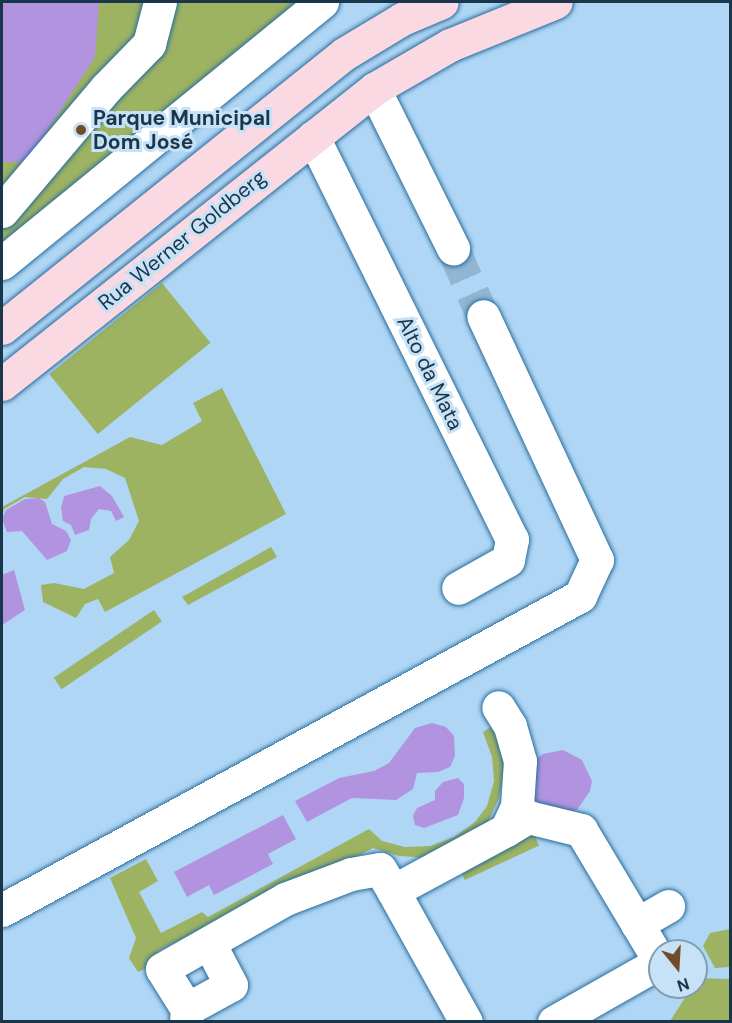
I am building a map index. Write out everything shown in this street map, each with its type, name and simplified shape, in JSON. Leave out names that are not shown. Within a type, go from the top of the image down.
[{"type":"main road","points":[[2,328],[344,54],[402,19],[442,2]]},
{"type":"main road","name":"Rua Werner Goldberg","points":[[2,384],[374,89],[450,45],[556,2]]},
{"type":"street","points":[[2,211],[106,88],[149,44],[160,2]]},
{"type":"street","points":[[2,263],[322,2]]},
{"type":"street","points":[[374,89],[453,248]]},
{"type":"street","name":"Alto da Mata","points":[[313,136],[512,538],[508,560],[458,588]]},
{"type":"street","points":[[2,910],[580,596],[597,560],[483,316]]},
{"type":"street","points":[[498,707],[510,726],[520,761],[517,806],[506,830]]},
{"type":"street","points":[[393,891],[528,817],[581,830],[660,962],[554,1022]]},
{"type":"street","points":[[209,943],[231,985],[187,1015],[162,969],[285,900],[351,874],[380,869],[466,1022]]},
{"type":"street","points":[[637,924],[668,906]]},
{"type":"green space","name":"Parque Municipal Dom José","points":[[2,2],[319,2],[2,259]]},
{"type":"green space","points":[[162,283],[210,343],[98,434],[49,374]]},
{"type":"green space","points":[[222,388],[286,514],[105,612],[98,599],[85,604],[76,618],[43,602],[41,585],[54,583],[84,589],[114,573],[110,557],[129,540],[139,521],[125,478],[106,469],[84,467],[63,479],[47,499],[25,497],[4,509],[2,517],[2,507],[130,437],[162,445],[202,421],[193,403]]},
{"type":"green space","points":[[271,547],[277,557],[188,605],[182,597]]},
{"type":"green space","points":[[154,610],[162,622],[62,689],[54,678]]},
{"type":"green space","points":[[494,725],[503,741],[504,770],[499,798],[487,824],[429,858],[399,856],[373,848],[207,934],[202,929],[158,951],[162,961],[138,972],[129,958],[136,938],[110,878],[146,859],[158,881],[139,892],[161,933],[202,912],[208,917],[369,829],[382,841],[405,847],[430,846],[454,837],[475,822],[487,806],[494,781],[492,757],[483,732]]},
{"type":"green space","points":[[532,830],[539,845],[465,880],[458,865]]},
{"type":"green space","points":[[730,929],[730,967],[715,968],[708,955],[707,939],[710,933]]},
{"type":"green space","points":[[708,978],[730,979],[730,1021],[670,1021],[684,999],[708,999]]},
{"type":"shaded area","points":[[2,2],[99,2],[95,57],[27,162],[2,162]]},
{"type":"shaded area","points":[[100,486],[112,496],[124,517],[116,521],[111,511],[99,509],[91,519],[89,530],[75,535],[71,525],[63,521],[61,508],[64,496]]},
{"type":"shaded area","points":[[39,498],[45,502],[52,524],[66,531],[71,540],[67,551],[47,560],[22,531],[7,532],[2,519],[6,510],[25,499]]},
{"type":"shaded area","points":[[14,570],[25,610],[2,625],[2,575]]},
{"type":"shaded area","points":[[432,723],[446,727],[454,736],[455,756],[450,767],[438,772],[417,773],[413,789],[396,800],[352,798],[307,822],[295,801],[339,778],[374,771],[389,763],[415,728]]},
{"type":"shaded area","points":[[563,750],[582,760],[592,781],[590,791],[577,810],[556,815],[529,799],[534,760],[543,754]]},
{"type":"shaded area","points":[[458,778],[464,784],[464,798],[458,815],[424,828],[415,825],[413,816],[417,808],[435,800],[435,791],[443,782]]},
{"type":"shaded area","points":[[283,815],[296,839],[268,854],[273,864],[214,895],[209,885],[187,897],[174,872]]},
{"type":"tunnel","points":[[453,248],[483,316]]},
{"type":"place","name":"Parque Municipal Dom José","points":[[81,130]]}]
